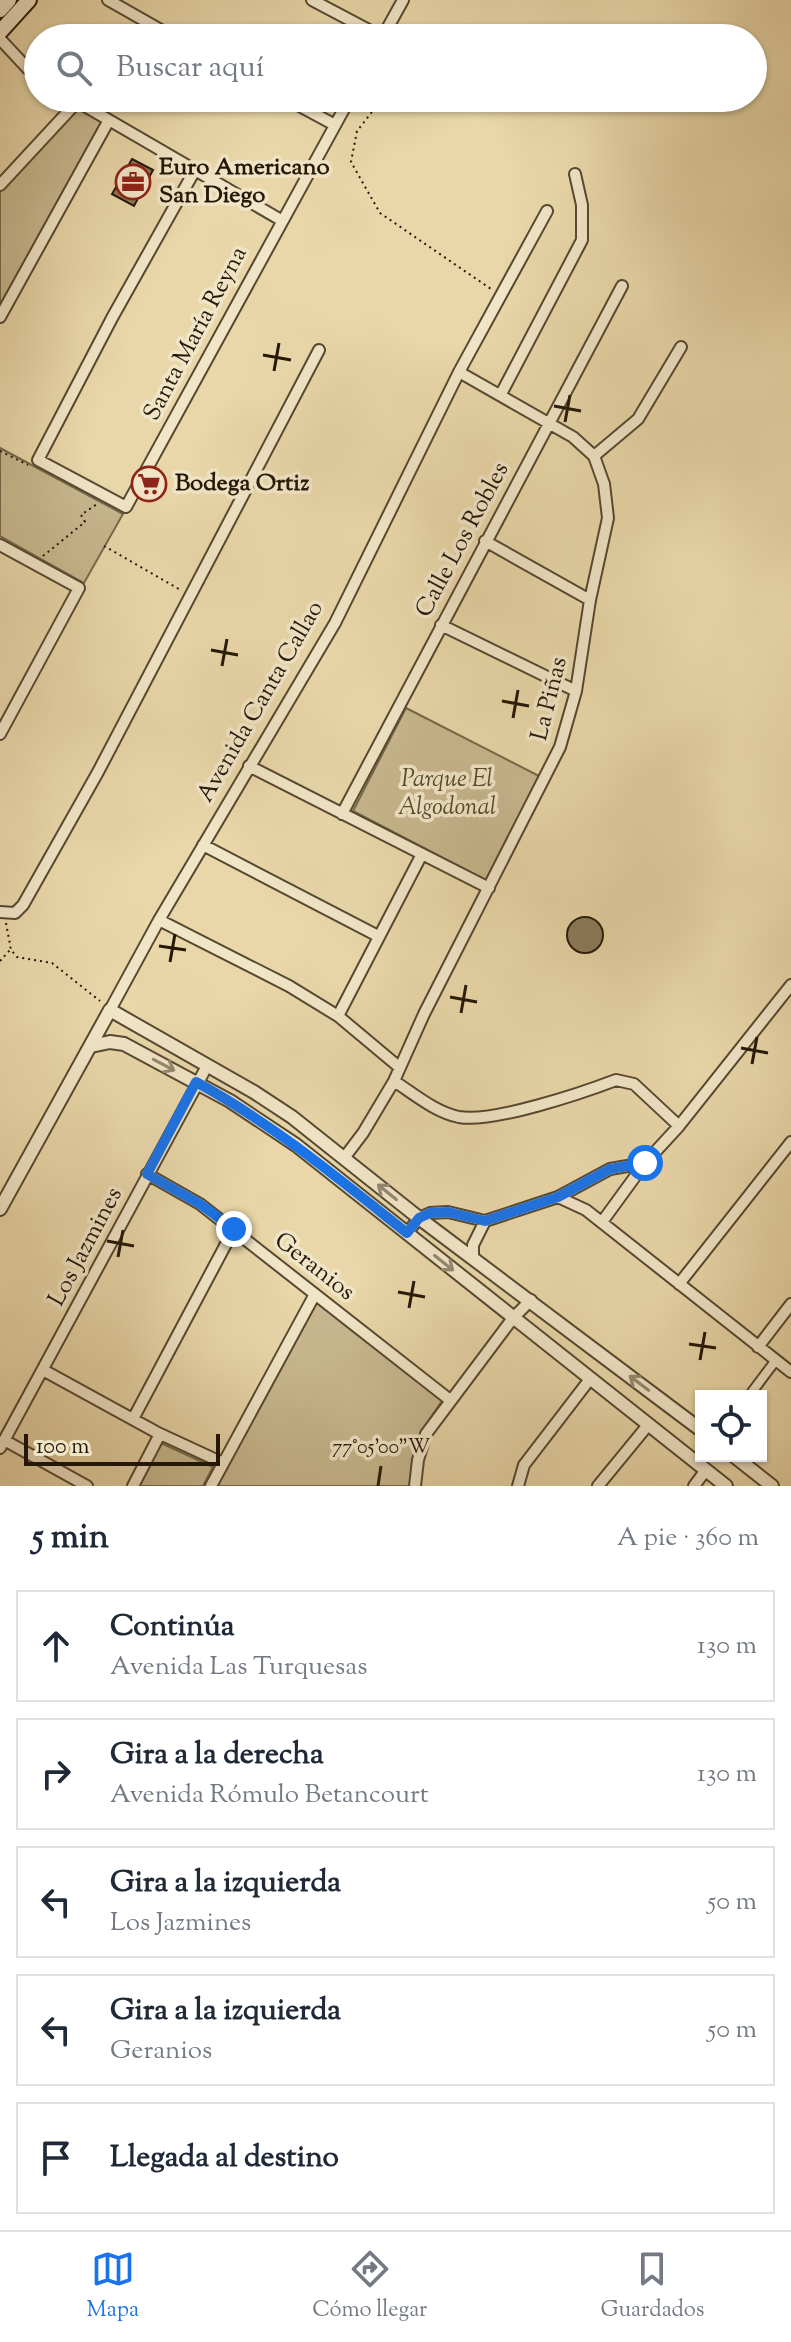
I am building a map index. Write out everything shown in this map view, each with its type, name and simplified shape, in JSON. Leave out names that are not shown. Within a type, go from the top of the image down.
[{"type":"main road","points":[[0,10],[9,0]]},
{"type":"main road","points":[[0,32],[29,0]]},
{"type":"street","points":[[108,0],[150,24]]},
{"type":"street","points":[[312,0],[356,24]]},
{"type":"street","points":[[390,24],[403,0]]},
{"type":"street","points":[[0,39],[24,65]]},
{"type":"street","points":[[0,185],[64,112]]},
{"type":"street","points":[[95,112],[281,220]]},
{"type":"street","points":[[311,112],[335,125]]},
{"type":"street","name":"Santa María Reyna","points":[[108,497],[126,507],[342,112]]},
{"type":"street","points":[[0,317],[109,120]]},
{"type":"street","points":[[108,497],[36,464],[112,318],[195,170]]},
{"type":"street","points":[[501,394],[582,240],[582,205],[575,174]]},
{"type":"street","name":"Avenida Canta Callao","points":[[0,1209],[159,920],[335,623],[459,372],[547,211]]},
{"type":"street","name":"Calle Los Robles","points":[[342,814],[547,422],[622,286]]},
{"type":"street","points":[[459,372],[573,437],[594,456],[638,419],[681,347]]},
{"type":"street","points":[[2,913],[15,913],[23,905],[191,596],[319,350]]},
{"type":"street","name":"La Piñas","points":[[344,1158],[394,1081],[560,747],[576,691],[590,600],[608,518],[604,484],[594,456]]},
{"type":"street","points":[[485,541],[590,600]]},
{"type":"street","points":[[0,545],[79,588],[0,734]]},
{"type":"street","points":[[441,625],[576,691]]},
{"type":"street","points":[[249,766],[489,888]]},
{"type":"street","points":[[203,845],[378,936]]},
{"type":"street","points":[[338,1016],[422,854]]},
{"type":"street","points":[[159,920],[289,986],[338,1016],[399,1067]]},
{"type":"street","points":[[602,1222],[645,1163],[679,1126],[791,985]]},
{"type":"street","points":[[110,1010],[267,1100],[695,1425]]},
{"type":"street","points":[[91,1046],[110,1042],[124,1044],[230,1101],[296,1145],[726,1486]]},
{"type":"street","name":"Los Jazmines","points":[[2,1444],[207,1066]]},
{"type":"street","points":[[394,1081],[427,1104],[461,1117],[483,1117],[552,1101],[616,1080],[626,1080],[679,1126]]},
{"type":"street","points":[[679,1284],[791,1142]]},
{"type":"street","points":[[407,1233],[419,1218],[430,1213],[448,1212],[485,1221],[558,1197],[610,1169],[645,1163]]},
{"type":"street","name":"Geranios","points":[[147,1174],[200,1204],[234,1229],[450,1400]]},
{"type":"street","points":[[558,1197],[575,1203],[602,1222],[791,1372]]},
{"type":"street","points":[[473,1257],[473,1245],[485,1221]]},
{"type":"street","points":[[133,1419],[234,1229]]},
{"type":"street","points":[[211,1486],[315,1294]]},
{"type":"street","points":[[415,1486],[418,1460],[426,1434],[513,1318],[531,1300]]},
{"type":"street","points":[[758,1347],[791,1304]]},
{"type":"street","points":[[754,1390],[776,1360]]},
{"type":"street","points":[[43,1370],[160,1434],[223,1463]]},
{"type":"street","points":[[518,1486],[524,1465],[590,1379]]},
{"type":"street","points":[[598,1486],[648,1425]]},
{"type":"street","points":[[133,1486],[160,1434]]},
{"type":"street","points":[[2,1444],[87,1486]]},
{"type":"street","points":[[742,1462],[772,1486]]},
{"type":"street","points":[[694,1486],[706,1470]]},
{"type":"path","points":[[372,112],[357,131],[351,162],[380,213],[501,295]]},
{"type":"path","points":[[0,451],[36,464]]},
{"type":"path","points":[[41,557],[85,522],[81,515],[108,497]]},
{"type":"path","points":[[104,546],[191,596]]},
{"type":"path","points":[[2,913],[11,950],[17,957],[52,963],[110,1010]]},
{"type":"path","points":[[0,961],[11,950]]},
{"type":"green space","points":[[72,112],[86,112],[103,122],[0,308],[0,191]]},
{"type":"green space","points":[[0,448],[123,514],[84,583],[0,536]]},
{"type":"green space","name":"Parque El Algodonal","points":[[406,708],[541,777],[487,881],[353,811]]},
{"type":"green space","points":[[317,1302],[442,1401],[418,1440],[410,1486],[217,1486]]},
{"type":"green space","points":[[161,1443],[213,1467],[203,1486],[138,1486]]},
{"type":"building","name":"Euro Americano San Diego","points":[[132,159],[153,170],[134,206],[112,194]]},
{"type":"building","points":[[585,917],[598,922],[603,935],[598,948],[585,953],[572,948],[567,935],[572,922]]},
{"type":"place","name":"Euro Americano San Diego","points":[[133,182]]},
{"type":"place","name":"Bodega Ortiz","points":[[149,484]]},
{"type":"route","points":[[234,1229],[200,1204],[147,1174],[196,1082],[296,1145],[407,1233],[419,1218],[430,1213],[448,1212],[485,1221],[558,1197],[610,1169],[645,1163]]}]
